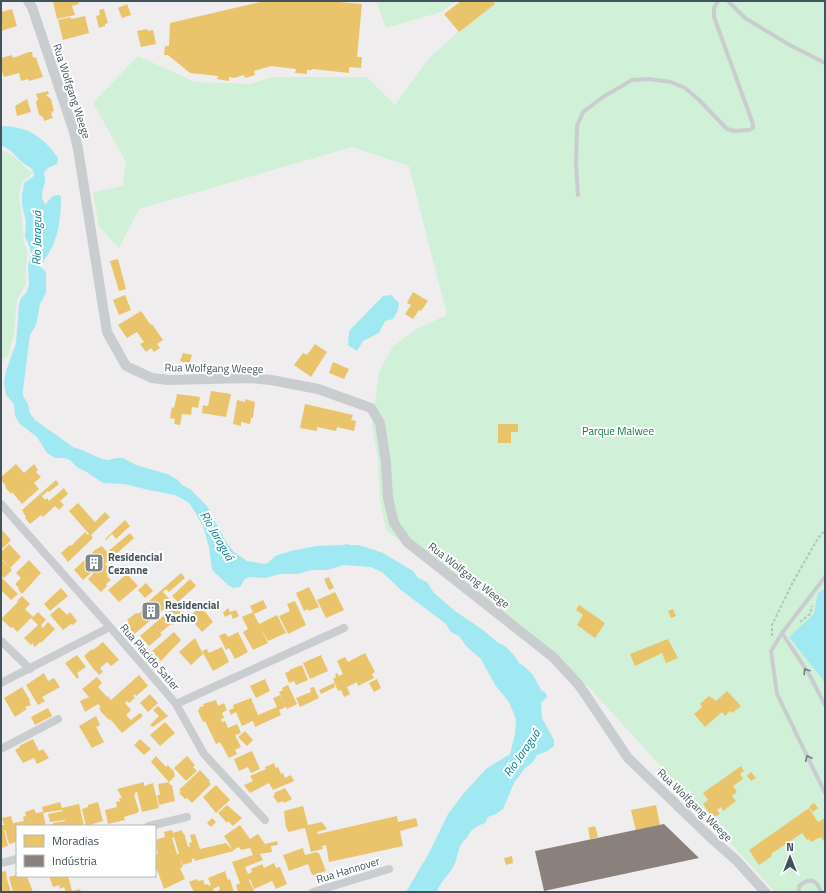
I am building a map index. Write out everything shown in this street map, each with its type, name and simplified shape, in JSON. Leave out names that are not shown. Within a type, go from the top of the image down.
[{"type":"street","name":"Rua Wolfgang Weege","points":[[28,1],[32,7],[74,132],[107,332],[126,366],[152,378],[168,380],[250,378],[279,382],[318,389],[371,408],[380,422],[386,463],[388,498],[394,523],[407,542],[553,657],[579,685],[628,758],[736,860],[765,892]]},
{"type":"street","name":"Rua Placido Satler","points":[[1,504],[176,704],[344,628]]},
{"type":"street","points":[[1,683],[110,627]]},
{"type":"street","points":[[1,641],[30,669]]},
{"type":"street","points":[[176,704],[204,754],[266,820]]},
{"type":"street","points":[[1,749],[58,719]]},
{"type":"street","points":[[153,825],[186,817]]},
{"type":"street","points":[[1,863],[16,859]]},
{"type":"street","name":"Rua Hannover","points":[[313,892],[389,869]]},
{"type":"lane","points":[[578,194],[576,165],[577,126],[582,112],[603,97],[632,80],[671,82],[685,88],[727,129],[735,131],[749,130],[753,128],[753,124],[714,17],[714,8],[718,1]]},
{"type":"lane","points":[[728,1],[745,18],[788,44],[825,63]]},
{"type":"lane","points":[[825,577],[782,633],[772,651],[777,694],[825,793]]},
{"type":"lane","points":[[782,633],[809,674],[825,705]]},
{"type":"lane","points":[[799,892],[799,886],[811,880],[818,884],[821,892]]},
{"type":"path","points":[[772,651],[772,625],[793,582],[818,538],[825,530]]},
{"type":"path","points":[[800,622],[810,614],[813,600]]},
{"type":"green space","points":[[376,1],[456,1],[441,12],[386,28]]},
{"type":"green space","name":"Parque Malwee","points":[[491,1],[825,1],[825,892],[775,892],[586,684],[578,693],[549,655],[386,530],[380,499],[378,459],[372,425],[379,371],[393,347],[416,329],[447,315],[409,166],[352,147],[139,209],[119,248],[99,227],[93,192],[123,186],[126,162],[93,103],[138,56],[195,82],[251,84],[272,77],[367,77],[395,105],[429,58],[457,33],[494,4]]},
{"type":"green space","points":[[1,150],[14,156],[33,173],[22,182],[19,194],[24,240],[27,252],[25,286],[17,300],[14,333],[8,356],[1,361]]},
{"type":"water","name":"Rio Jaraguá","points":[[1,126],[19,128],[34,134],[47,144],[58,158],[57,164],[48,168],[44,172],[45,181],[42,194],[43,200],[46,205],[49,199],[53,196],[59,195],[61,197],[61,211],[55,240],[49,253],[40,266],[46,272],[46,293],[40,304],[36,325],[30,335],[23,390],[23,396],[28,404],[30,413],[35,420],[73,447],[102,459],[108,460],[123,458],[136,465],[167,474],[178,480],[182,485],[190,489],[207,506],[225,540],[234,552],[247,561],[265,564],[275,556],[291,551],[316,546],[347,544],[359,545],[383,553],[413,571],[418,578],[427,582],[434,593],[455,611],[483,630],[497,642],[505,646],[514,655],[519,663],[533,675],[541,690],[546,693],[547,697],[541,703],[542,718],[554,740],[554,746],[546,752],[537,755],[532,763],[525,768],[514,783],[503,809],[488,817],[485,823],[476,827],[470,832],[467,838],[462,842],[451,871],[438,888],[437,892],[406,892],[429,853],[448,814],[463,794],[486,769],[510,754],[515,734],[516,719],[509,702],[495,685],[481,659],[467,647],[459,636],[451,632],[446,624],[401,590],[382,572],[370,567],[344,565],[327,570],[312,570],[297,574],[280,574],[265,578],[250,577],[245,579],[240,587],[233,588],[212,570],[209,547],[203,526],[188,502],[175,495],[124,484],[103,483],[78,468],[70,460],[55,458],[47,453],[37,437],[20,424],[15,416],[14,404],[6,395],[4,383],[6,371],[16,343],[19,304],[21,298],[27,292],[29,284],[28,266],[31,254],[25,237],[26,222],[22,204],[22,195],[24,183],[34,176],[34,173],[32,169],[1,145]]},
{"type":"water","points":[[391,295],[399,303],[398,310],[393,319],[385,321],[379,333],[363,341],[357,351],[348,345],[349,331],[383,296]]},
{"type":"water","points":[[825,589],[825,684],[789,637],[814,614],[818,593]]},
{"type":"building: Moradias","points":[[53,1],[78,1],[79,4],[72,6],[75,15],[57,19]]},
{"type":"building: Moradias","points":[[265,1],[328,1],[362,4],[357,57],[362,57],[361,68],[349,67],[349,73],[312,69],[307,70],[307,74],[295,73],[296,69],[271,66],[254,71],[255,75],[245,78],[244,75],[234,78],[229,77],[229,81],[217,79],[218,76],[190,73],[168,55],[164,55],[165,46],[169,46],[170,23]]},
{"type":"building: Moradias","points":[[461,1],[493,1],[495,4],[459,32],[444,14]]},
{"type":"building: Moradias","points":[[127,4],[131,15],[122,18],[118,8]]},
{"type":"building: Moradias","points":[[12,9],[17,26],[1,31],[1,12]]},
{"type":"building: Moradias","points":[[104,9],[108,23],[99,28],[96,16],[100,15],[99,10]]},
{"type":"building: Moradias","points":[[85,16],[89,33],[63,40],[58,20]]},
{"type":"building: Moradias","points":[[147,29],[148,31],[153,30],[156,44],[141,47],[137,31]]},
{"type":"building: Moradias","points":[[32,52],[33,58],[36,57],[43,77],[29,81],[28,79],[21,81],[19,73],[4,77],[1,69],[1,58],[12,55],[13,58]]},
{"type":"building: Moradias","points":[[48,91],[49,94],[46,95],[51,99],[54,111],[51,114],[53,118],[44,121],[43,117],[39,115],[36,102],[38,99],[36,94]]},
{"type":"building: Moradias","points":[[27,99],[31,112],[17,116],[15,106]]},
{"type":"building: Moradias","points":[[118,259],[126,289],[119,291],[110,261]]},
{"type":"building: Moradias","points":[[413,292],[428,301],[413,319],[405,314],[411,305],[407,303]]},
{"type":"building: Moradias","points":[[125,295],[131,310],[119,315],[113,300]]},
{"type":"building: Moradias","points":[[141,311],[163,340],[157,344],[160,348],[154,352],[151,348],[146,352],[140,344],[144,342],[137,332],[127,338],[118,325]]},
{"type":"building: Moradias","points":[[315,344],[327,352],[311,377],[294,365],[303,353],[307,355]]},
{"type":"building: Moradias","points":[[183,353],[192,355],[189,364],[180,361]]},
{"type":"building: Moradias","points":[[333,362],[349,369],[344,379],[329,373]]},
{"type":"building: Moradias","points":[[211,391],[231,394],[226,417],[202,413],[203,405],[208,406]]},
{"type":"building: Moradias","points":[[177,394],[200,397],[198,408],[192,407],[191,415],[182,414],[180,425],[174,424],[175,419],[170,418]]},
{"type":"building: Moradias","points":[[245,399],[255,402],[253,418],[251,418],[250,424],[241,422],[241,426],[233,424],[237,400],[245,402]]},
{"type":"building: Moradias","points":[[305,404],[353,415],[351,420],[356,421],[354,431],[337,427],[336,431],[317,427],[317,431],[300,428]]},
{"type":"building: Moradias","points":[[498,424],[518,424],[518,432],[511,432],[511,443],[498,443]]},
{"type":"building: Moradias","points":[[16,464],[24,473],[34,464],[38,470],[36,472],[41,477],[34,483],[39,489],[22,504],[12,492],[11,494],[1,480],[1,477]]},
{"type":"building: Moradias","points":[[56,480],[59,484],[42,496],[45,500],[47,498],[49,501],[64,488],[68,494],[60,501],[64,505],[59,510],[55,506],[43,517],[41,515],[30,524],[25,518],[26,517],[22,510]]},
{"type":"building: Moradias","points":[[78,503],[95,522],[105,512],[110,517],[91,535],[93,538],[68,562],[61,553],[70,545],[71,546],[85,532],[88,535],[89,534],[69,511]]},
{"type":"building: Moradias","points":[[125,520],[130,526],[116,539],[112,534],[106,540],[105,539]]},
{"type":"building: Moradias","points":[[1,529],[11,540],[3,548],[1,547]]},
{"type":"building: Moradias","points":[[130,533],[134,538],[105,564],[112,572],[107,576],[111,580],[106,584],[107,586],[101,592],[88,579],[93,574],[92,572],[83,580],[74,570],[95,550],[102,546],[107,552]]},
{"type":"building: Moradias","points":[[9,544],[21,557],[10,568],[1,558],[1,552]]},
{"type":"building: Moradias","points":[[1,559],[12,570],[4,578],[1,575]]},
{"type":"building: Moradias","points":[[29,560],[41,573],[22,594],[15,584],[21,578],[16,573]]},
{"type":"building: Moradias","name":"Residencial Yachio","points":[[181,573],[185,578],[169,592],[166,589],[163,592],[172,602],[132,636],[127,631],[129,630],[125,625],[129,622],[127,620],[143,610],[141,608]]},
{"type":"building: Moradias","points":[[127,574],[138,586],[119,602],[108,590]]},
{"type":"building: Moradias","points":[[1,577],[18,594],[11,600],[1,590]]},
{"type":"building: Moradias","points":[[329,577],[334,588],[329,590],[324,579]]},
{"type":"building: Moradias","points":[[190,579],[196,586],[178,602],[172,596]]},
{"type":"building: Moradias","points":[[146,583],[153,591],[145,598],[138,590]]},
{"type":"building: Moradias","points":[[309,587],[319,607],[309,611],[308,609],[304,611],[296,593]]},
{"type":"building: Moradias","points":[[61,588],[68,596],[50,611],[44,604]]},
{"type":"building: Moradias","points":[[335,592],[344,610],[326,618],[317,600]]},
{"type":"building: Moradias","points":[[22,596],[30,604],[25,609],[33,617],[38,612],[46,620],[41,625],[43,628],[48,622],[55,629],[35,647],[33,642],[31,645],[24,638],[38,625],[31,618],[17,632],[13,627],[11,628],[1,619]]},
{"type":"building: Moradias","points":[[263,600],[267,608],[254,614],[259,624],[277,615],[286,633],[268,641],[260,627],[268,643],[253,650],[243,632],[248,629],[242,617],[253,612],[250,606]]},
{"type":"building: Moradias","points":[[295,601],[306,625],[288,634],[279,616],[290,611],[287,604]]},
{"type":"building: Moradias","points":[[579,605],[605,623],[595,638],[577,625],[583,615],[576,610]]},
{"type":"building: Moradias","points":[[175,606],[183,615],[160,633],[162,635],[149,646],[140,636]]},
{"type":"building: Moradias","points":[[59,607],[67,615],[70,612],[77,621],[73,625],[71,624],[63,630],[50,615]]},
{"type":"building: Moradias","points":[[200,607],[213,622],[202,632],[189,617]]},
{"type":"building: Moradias","points":[[228,608],[230,612],[236,610],[239,616],[233,619],[231,614],[225,617],[223,613]]},
{"type":"building: Moradias","points":[[673,609],[676,616],[671,618],[668,611]]},
{"type":"building: Moradias","points":[[174,632],[181,640],[161,661],[152,651]]},
{"type":"building: Moradias","points":[[238,632],[248,652],[235,659],[229,648],[226,650],[219,636],[225,633],[228,637]]},
{"type":"building: Moradias","points":[[195,638],[203,654],[191,665],[179,652]]},
{"type":"building: Moradias","points":[[668,639],[678,658],[666,663],[662,653],[635,666],[630,654]]},
{"type":"building: Moradias","points":[[103,642],[119,660],[111,666],[107,662],[100,668],[103,672],[99,675],[96,671],[97,670],[95,671],[84,656]]},
{"type":"building: Moradias","points":[[222,647],[229,662],[213,671],[202,651],[207,649],[209,653]]},
{"type":"building: Moradias","points":[[365,653],[375,672],[372,674],[374,678],[358,686],[357,682],[347,687],[350,694],[344,697],[341,690],[338,691],[333,679],[336,677],[335,674],[337,673],[339,676],[343,674],[337,661],[345,657],[348,662]]},
{"type":"building: Moradias","points":[[77,655],[86,667],[77,673],[79,677],[77,679],[65,663]]},
{"type":"building: Moradias","points":[[321,655],[328,671],[310,679],[303,663]]},
{"type":"building: Moradias","points":[[302,665],[308,680],[296,685],[294,681],[289,683],[285,673]]},
{"type":"building: Moradias","points":[[44,673],[48,681],[54,678],[60,687],[42,697],[45,701],[38,705],[26,685]]},
{"type":"building: Moradias","points":[[139,675],[148,686],[136,696],[135,694],[133,696],[135,698],[129,703],[127,701],[125,703],[131,710],[126,715],[131,720],[140,713],[143,716],[122,733],[110,719],[109,720],[101,712],[99,708],[101,707],[98,704],[85,712],[80,701],[89,697],[82,689],[97,677],[102,683],[98,687],[111,700]]},
{"type":"building: Moradias","points":[[265,679],[270,691],[256,698],[250,686]]},
{"type":"building: Moradias","points":[[377,679],[381,688],[374,692],[369,683]]},
{"type":"building: Moradias","points":[[334,683],[335,687],[321,694],[319,690]]},
{"type":"building: Moradias","points":[[288,685],[297,704],[287,709],[279,692],[283,690],[282,688]]},
{"type":"building: Moradias","points":[[22,687],[30,700],[31,705],[25,707],[27,709],[15,717],[4,698]]},
{"type":"building: Moradias","points":[[314,687],[319,698],[300,707],[296,698],[311,692],[310,688]]},
{"type":"building: Moradias","points":[[727,691],[741,706],[732,713],[730,711],[725,716],[722,712],[705,727],[694,714],[702,707],[700,704],[709,696],[716,701]]},
{"type":"building: Moradias","points":[[150,694],[158,703],[148,712],[140,703]]},
{"type":"building: Moradias","points":[[280,695],[286,707],[279,710],[281,715],[255,727],[253,721],[242,726],[236,712],[231,715],[229,710],[234,708],[233,705],[251,698],[258,715],[277,707],[273,698]]},
{"type":"building: Moradias","points":[[216,700],[218,706],[224,703],[227,710],[222,713],[224,718],[221,719],[222,722],[225,721],[228,728],[237,724],[241,733],[235,735],[241,747],[235,750],[237,754],[229,758],[220,742],[216,744],[205,721],[203,722],[198,711],[200,707],[204,706],[203,704]]},
{"type":"building: Moradias","points":[[158,706],[168,716],[153,727],[150,725],[159,716],[153,710]]},
{"type":"building: Moradias","points":[[48,708],[52,716],[35,725],[31,717]]},
{"type":"building: Moradias","points":[[96,716],[100,725],[96,727],[104,742],[92,748],[79,726]]},
{"type":"building: Moradias","points":[[165,722],[175,733],[160,746],[150,735]]},
{"type":"building: Moradias","points":[[245,731],[253,740],[247,746],[238,737]]},
{"type":"building: Moradias","points":[[33,739],[39,751],[43,749],[49,758],[37,764],[34,758],[23,763],[15,750],[20,747],[19,746]]},
{"type":"building: Moradias","points":[[140,739],[151,749],[144,755],[134,745]]},
{"type":"building: Moradias","points":[[252,751],[260,769],[251,773],[248,767],[239,771],[234,759]]},
{"type":"building: Moradias","points":[[156,756],[166,767],[168,765],[172,770],[173,769],[175,776],[169,782],[151,762]]},
{"type":"building: Moradias","points":[[187,756],[195,765],[193,767],[197,771],[186,781],[174,768]]},
{"type":"building: Moradias","points":[[274,763],[276,768],[278,767],[281,774],[283,773],[285,778],[291,775],[294,781],[273,790],[269,783],[250,793],[244,785],[253,781],[250,776],[266,769],[265,767]]},
{"type":"building: Moradias","points":[[741,766],[744,771],[740,774],[743,779],[733,786],[737,792],[732,796],[736,801],[723,811],[721,807],[717,810],[720,814],[715,817],[712,813],[710,814],[703,804],[708,800],[703,793]]},
{"type":"building: Moradias","points":[[200,770],[211,784],[192,803],[179,793],[181,792],[179,790]]},
{"type":"building: Moradias","points":[[751,772],[756,778],[751,781],[747,776]]},
{"type":"building: Moradias","points":[[144,782],[144,786],[153,783],[159,808],[142,812],[137,792],[135,792],[136,794],[134,795],[139,811],[124,817],[125,820],[108,824],[105,810],[117,807],[116,802],[120,801],[119,798],[122,798],[117,789]]},
{"type":"building: Moradias","points":[[169,782],[170,785],[172,785],[175,801],[159,805],[157,795],[160,795],[158,784]]},
{"type":"building: Moradias","points":[[216,785],[230,800],[216,813],[203,797]]},
{"type":"building: Moradias","points":[[285,788],[292,799],[284,803],[283,801],[278,803],[273,796],[275,795],[274,793]]},
{"type":"building: Moradias","points":[[60,802],[62,808],[79,804],[84,825],[50,825],[65,820],[50,822],[48,814],[63,811],[43,813],[46,825],[16,825],[16,842],[9,844],[4,830],[8,846],[1,848],[1,825],[4,825],[2,818],[11,816],[13,823],[24,821],[23,817],[26,816],[25,812],[34,809],[36,813],[43,812],[42,807]]},
{"type":"building: Moradias","points":[[98,802],[103,821],[86,825],[82,809],[88,807],[88,805]]},
{"type":"building: Moradias","points":[[814,803],[818,808],[813,812],[809,807]]},
{"type":"building: Moradias","points":[[227,805],[242,818],[233,826],[228,821],[227,823],[218,813]]},
{"type":"building: Moradias","points":[[656,805],[660,825],[636,831],[631,810]]},
{"type":"building: Moradias","points":[[303,806],[308,825],[322,822],[327,829],[317,832],[318,834],[397,816],[398,822],[416,818],[418,826],[400,831],[403,846],[329,862],[326,845],[322,846],[323,849],[311,852],[305,828],[288,832],[286,828],[284,811]]},
{"type":"building: Moradias","points":[[809,808],[818,822],[825,818],[825,843],[821,837],[811,842],[809,839],[807,840],[802,833],[771,854],[772,856],[759,865],[749,850]]},
{"type":"building: Moradias","points":[[212,818],[216,822],[211,827],[207,823]]},
{"type":"building: Moradias","points":[[240,825],[250,839],[258,834],[265,844],[277,841],[278,845],[271,846],[272,852],[260,854],[263,860],[245,867],[248,874],[252,872],[251,869],[262,864],[264,868],[274,863],[276,868],[280,867],[287,884],[276,889],[272,881],[254,889],[250,879],[249,880],[254,891],[238,892],[236,885],[240,883],[232,862],[253,855],[250,848],[241,850],[239,847],[233,850],[224,836]]},
{"type":"building: Moradias","points":[[595,826],[598,837],[590,839],[588,828]]},
{"type":"building: Moradias","points":[[172,830],[173,833],[182,830],[188,847],[190,847],[189,843],[192,842],[190,835],[195,834],[200,849],[226,843],[234,851],[195,861],[194,858],[192,859],[192,862],[183,865],[180,859],[183,867],[180,868],[185,879],[164,889],[156,870],[156,855],[158,854],[156,840],[165,837],[164,832]],"holes":[[[174,837],[179,854],[177,854],[172,838]]]},
{"type":"building: Moradias","points":[[303,848],[305,855],[317,852],[319,853],[326,871],[312,875],[308,864],[289,871],[283,855]]},
{"type":"building: Moradias","points":[[512,856],[513,863],[506,865],[504,858]]},
{"type":"building: Moradias","points":[[6,871],[11,892],[1,892],[1,872]]},
{"type":"building: Moradias","points":[[225,871],[228,880],[230,879],[234,892],[219,892],[219,886],[213,889],[214,892],[194,892],[189,882],[197,879],[198,881],[203,880],[205,885],[208,884],[209,886],[211,885],[208,878]]},
{"type":"building: Moradias","points":[[16,875],[16,877],[27,877],[33,892],[13,892],[9,877]]},
{"type":"building: Moradias","points":[[49,877],[68,877],[72,891],[80,889],[81,892],[66,892],[64,887],[60,889],[59,885],[53,887]]},
{"type":"building: Indústria","points":[[664,824],[699,858],[544,891],[535,851]]},
{"type":"place","name":"Residencial Cezanne","points":[[94,563]]},
{"type":"place","name":"Residencial Yachio","points":[[151,611]]}]
